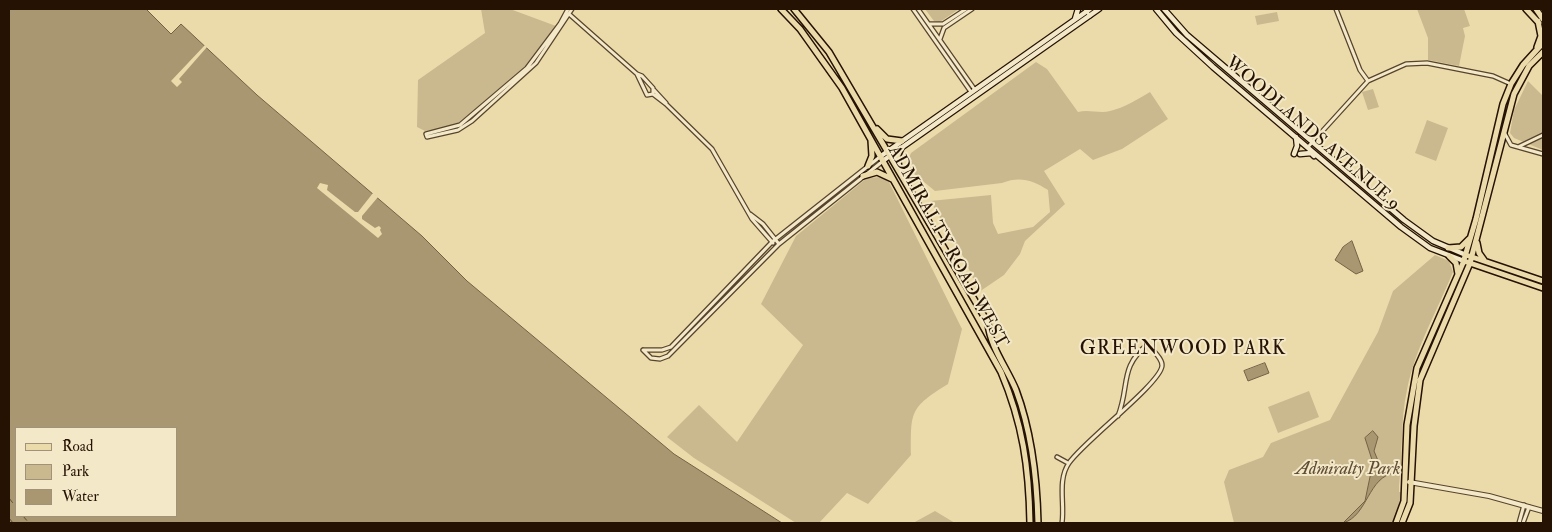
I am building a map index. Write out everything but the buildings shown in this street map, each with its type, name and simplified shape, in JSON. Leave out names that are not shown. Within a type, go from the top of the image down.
[{"type":"main road","name":"ADMIRALTY ROAD WEST","points":[[780,9],[822,58],[871,138],[998,367],[1019,420],[1027,459],[1030,523]]},
{"type":"main road","name":"ADMIRALTY ROAD WEST","points":[[794,9],[829,52],[988,323],[989,336],[1011,378],[1020,403],[1036,472],[1038,523]]},
{"type":"main road","points":[[883,158],[902,141],[949,106],[1085,12],[1099,9]]},
{"type":"main road","name":"WOODLANDS AVENUE 9","points":[[1156,9],[1176,33],[1231,83],[1401,227],[1430,248],[1449,256],[1469,260]]},
{"type":"main road","name":"WOODLANDS AVENUE 9","points":[[1164,9],[1187,35],[1419,231],[1448,248],[1466,254]]},
{"type":"main road","points":[[1526,9],[1541,18]]},
{"type":"main road","points":[[1536,9],[1541,18],[1543,28]]},
{"type":"main road","points":[[889,153],[901,148],[977,95],[1085,12]]},
{"type":"main road","points":[[1537,48],[1541,18]]},
{"type":"main road","points":[[1396,523],[1409,482],[1420,380],[1466,275],[1504,104],[1511,84],[1523,64],[1543,43]]},
{"type":"main road","points":[[1543,52],[1520,81],[1509,107],[1474,238],[1466,254],[1469,260],[1543,288]]},
{"type":"main road","points":[[1231,83],[1229,77],[1235,75]]},
{"type":"main road","points":[[1264,111],[1270,111],[1269,104]]},
{"type":"main road","points":[[873,125],[887,139],[902,141]]},
{"type":"main road","points":[[1294,154],[1297,146],[1296,137]]},
{"type":"main road","points":[[868,166],[872,156],[871,138]]},
{"type":"main road","points":[[900,171],[897,157],[901,148]]},
{"type":"main road","points":[[1300,154],[1311,153],[1324,161]]},
{"type":"main road","points":[[863,176],[878,172],[895,181]]},
{"type":"main road","points":[[1448,248],[1461,247],[1474,238]]},
{"type":"main road","points":[[1474,238],[1479,253],[1487,262]]},
{"type":"main road","points":[[1449,256],[1456,263],[1458,277]]},
{"type":"main road","points":[[1469,260],[1487,262],[1543,281]]},
{"type":"main road","points":[[1402,523],[1410,502],[1407,424],[1416,374],[1428,342],[1458,277],[1469,260]]},
{"type":"main road","points":[[942,268],[946,271],[952,270],[951,261]]},
{"type":"main road","points":[[1466,275],[1477,268],[1488,268]]},
{"type":"main road","points":[[955,290],[950,277],[955,273],[959,275]]},
{"type":"street","points":[[427,135],[462,128],[528,72],[568,12],[573,9],[578,21]]},
{"type":"street","points":[[913,9],[977,95]]},
{"type":"street","points":[[918,9],[973,90]]},
{"type":"street","points":[[929,24],[943,24],[966,9]]},
{"type":"street","points":[[940,39],[944,28],[972,9]]},
{"type":"street","points":[[1337,9],[1360,70],[1368,81]]},
{"type":"street","points":[[568,12],[637,74],[642,76],[653,92],[712,149],[750,214],[759,227],[778,245]]},
{"type":"street","points":[[1306,146],[1368,81],[1386,71],[1416,62],[1493,76],[1511,84]]},
{"type":"street","points":[[637,74],[644,92],[648,96],[653,92]]},
{"type":"street","points":[[1504,130],[1509,143],[1543,154]]},
{"type":"street","points":[[1517,147],[1543,135]]},
{"type":"street","points":[[883,158],[778,245],[668,356],[656,359],[647,355],[643,350],[662,350],[671,347],[774,241],[868,166],[883,158]]},
{"type":"street","points":[[750,214],[763,224],[774,241]]},
{"type":"street","points":[[759,227],[763,224]]},
{"type":"street","points":[[1062,523],[1063,483],[1068,463],[1091,439],[1118,416],[1161,369],[1161,362],[1148,344],[1133,358],[1128,369],[1124,398],[1118,416]]},
{"type":"street","points":[[1057,457],[1068,463]]},
{"type":"street","points":[[1409,482],[1473,492],[1527,505],[1543,511]]},
{"type":"street","points":[[1519,523],[1527,505]]},
{"type":"street","points":[[1523,523],[1527,505]]},
{"type":"green space","points":[[481,9],[510,9],[556,26],[524,69],[456,127],[425,131],[417,127],[418,80],[485,33]]},
{"type":"green space","points":[[925,9],[959,9],[940,22],[934,21]]},
{"type":"green space","points":[[1417,9],[1464,9],[1470,26],[1463,28],[1465,36],[1459,66],[1428,60],[1428,38]]},
{"type":"green space","points":[[1277,12],[1279,21],[1257,25],[1255,16]]},
{"type":"green space","points":[[1036,62],[1047,69],[1078,112],[1106,112],[1115,110],[1150,92],[1168,119],[1122,149],[1093,160],[1080,149],[1044,171],[1065,204],[1025,241],[1020,254],[1004,275],[979,292],[964,258],[930,201],[991,195],[993,223],[998,234],[1033,227],[1050,212],[1048,190],[1026,180],[1015,180],[935,191],[907,168],[906,164],[911,153]]},
{"type":"green space","points":[[1528,81],[1543,96],[1543,150],[1514,138],[1510,133],[1514,110]]},
{"type":"green space","points":[[1373,89],[1379,107],[1368,110],[1362,92]]},
{"type":"green space","points":[[1427,120],[1448,128],[1436,161],[1415,153]]},
{"type":"green space","points":[[881,177],[889,182],[962,329],[948,384],[926,399],[915,412],[911,429],[911,455],[868,504],[847,493],[819,523],[796,523],[694,458],[667,437],[699,405],[737,442],[803,345],[761,304],[796,236],[867,178]]},
{"type":"green space","name":"Admiralty Park","points":[[1435,255],[1449,261],[1453,272],[1415,360],[1407,390],[1403,414],[1399,486],[1399,492],[1402,492],[1394,523],[1234,523],[1224,482],[1229,470],[1263,457],[1271,443],[1330,420],[1378,332],[1393,291]]},
{"type":"green space","points":[[1309,391],[1319,417],[1278,433],[1268,407]]},
{"type":"green space","points":[[935,511],[955,523],[913,523]]},
{"type":"water","points":[[9,9],[146,9],[171,34],[181,24],[257,95],[422,236],[467,281],[674,454],[782,523],[9,523]]},
{"type":"water","points":[[1352,241],[1363,271],[1356,274],[1335,260],[1343,247]]},
{"type":"water","points":[[1265,363],[1269,373],[1248,381],[1244,371]]},
{"type":"water","points":[[1373,431],[1378,437],[1374,451],[1379,463],[1373,463],[1365,438]]},
{"type":"water","points":[[1382,466],[1395,469],[1395,473],[1379,481],[1358,513],[1343,523],[1365,501],[1371,472]]},
{"type":"pier","points":[[205,45],[207,47],[179,79],[182,82],[177,87],[171,81]]},
{"type":"pier","points":[[320,183],[328,185],[327,190],[355,212],[358,212],[373,193],[378,197],[362,216],[362,219],[375,228],[379,226],[382,234],[378,238],[317,188]]},
{"type":"ferry route","points":[[9,498],[15,506]]},
{"type":"ferry route","points":[[24,517],[29,523]]},
{"type":"ferry route","points":[[9,518],[13,523]]},
{"type":"district","name":"GREENWOOD PARK","points":[[1183,350]]}]
